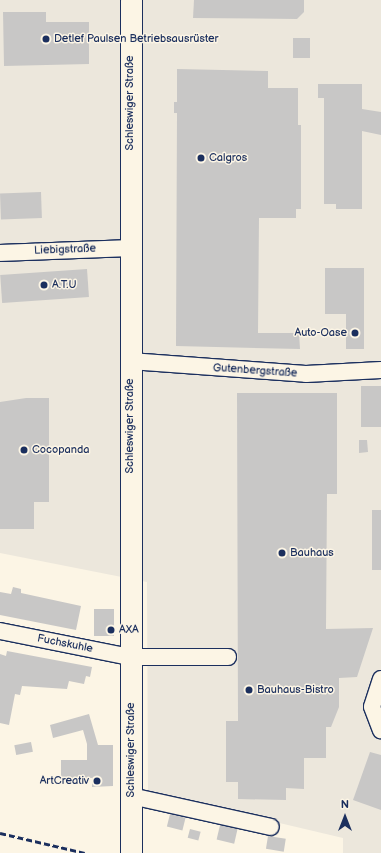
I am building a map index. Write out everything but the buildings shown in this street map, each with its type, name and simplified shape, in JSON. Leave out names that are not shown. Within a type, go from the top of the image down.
[{"type":"main road","name":"Schleswiger Straße","points":[[130,0],[131,853]]},
{"type":"street","name":"Liebigstraße","points":[[0,253],[130,248]]},
{"type":"street","name":"Gutenbergstraße","points":[[130,361],[306,374],[381,370]]},
{"type":"street","name":"Fuchskuhle","points":[[0,631],[130,657],[228,657]]},
{"type":"street","points":[[381,679],[372,707],[381,730]]},
{"type":"street","points":[[131,796],[271,827]]},
{"type":"shaded area","points":[[0,0],[381,0],[381,853],[343,853],[343,838],[148,792],[147,582],[0,553]]},
{"type":"railway","points":[[0,833],[85,853]]},
{"type":"place","name":"Detlef Paulsen Betriebsausrüster","points":[[46,39]]},
{"type":"place","name":"Calgros","points":[[201,158]]},
{"type":"place","name":"A.T.U","points":[[44,285]]},
{"type":"place","name":"Auto-Oase","points":[[355,333]]},
{"type":"place","name":"Cocopanda","points":[[24,450]]},
{"type":"place","name":"Bauhaus","points":[[282,553]]},
{"type":"place","name":"AXA","points":[[111,630]]},
{"type":"place","name":"Bauhaus-Bistro","points":[[249,690]]},
{"type":"place","name":"ArtCreativ","points":[[97,781]]}]
